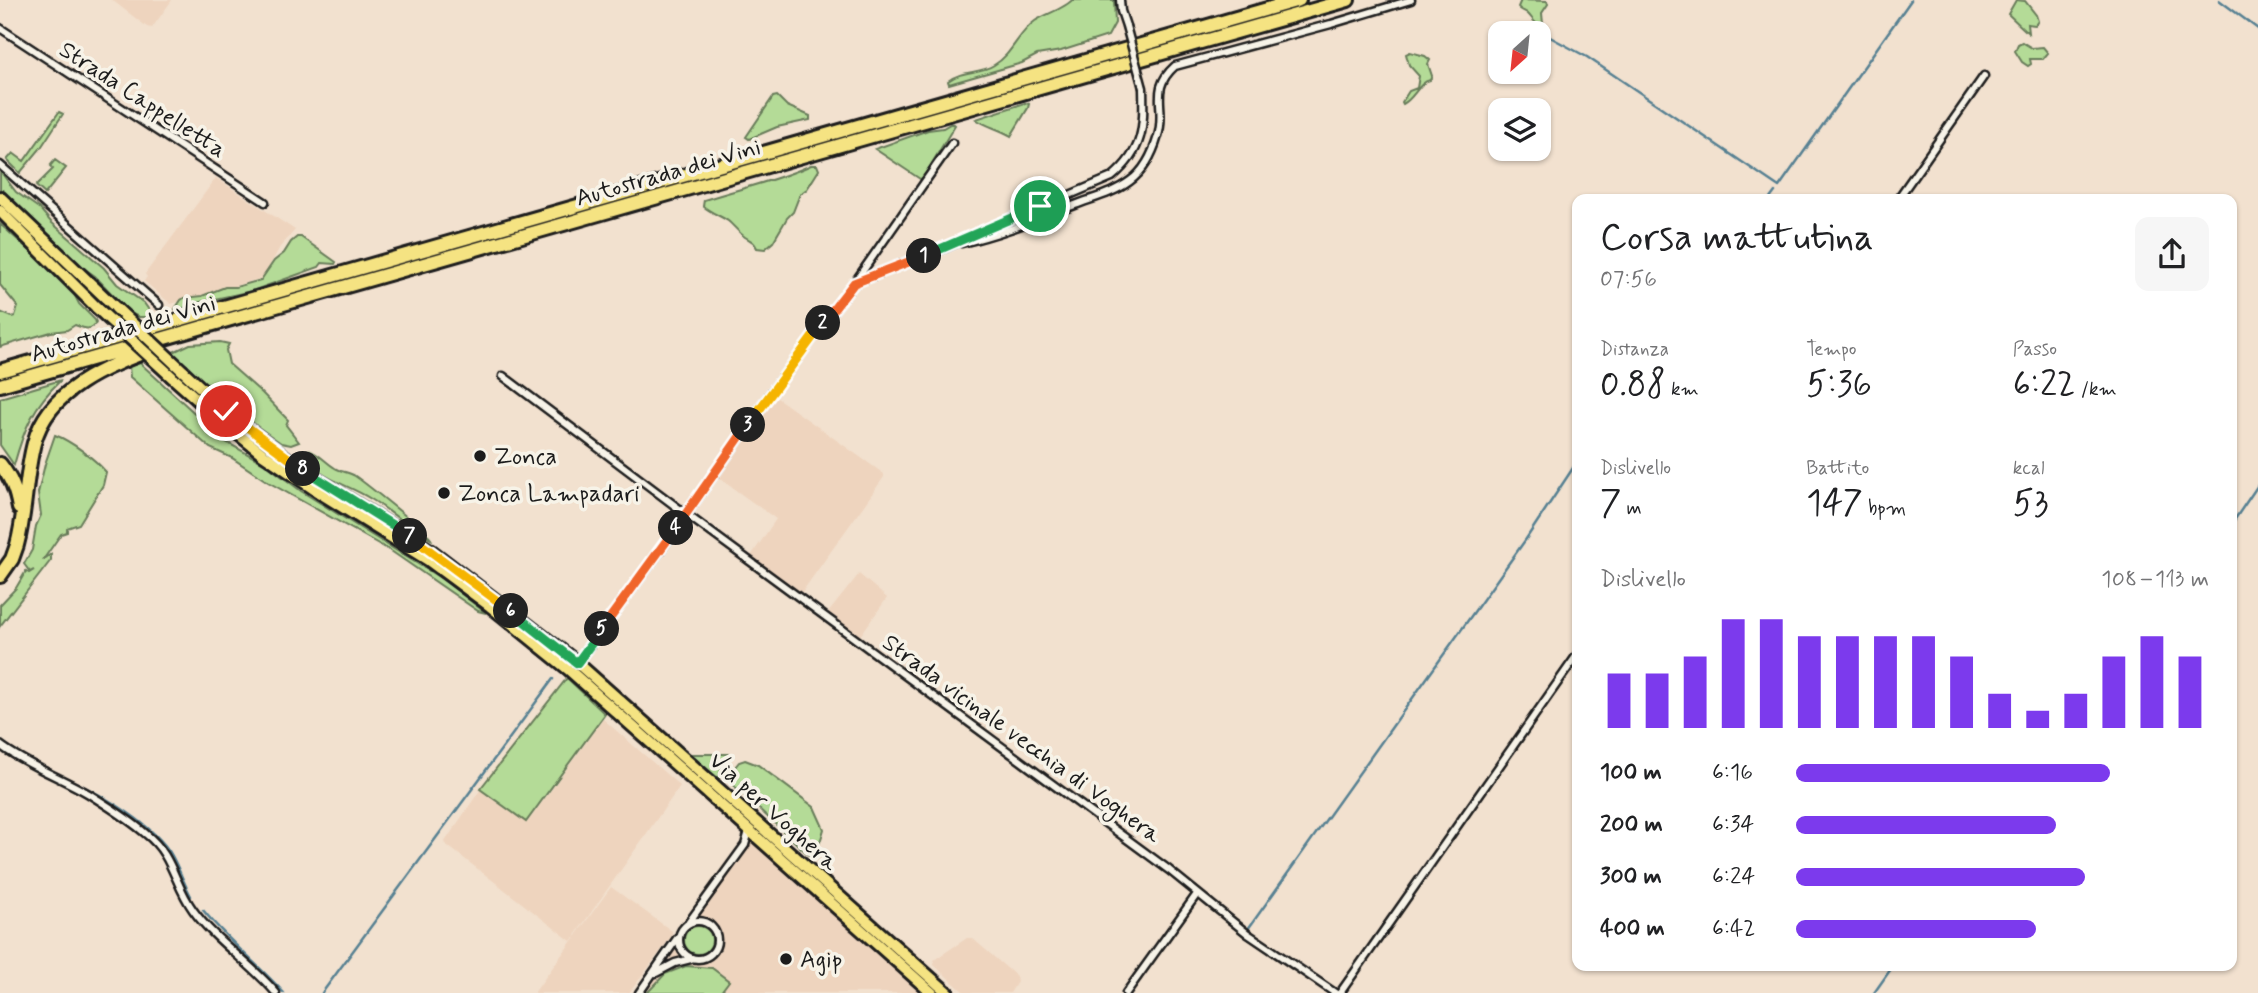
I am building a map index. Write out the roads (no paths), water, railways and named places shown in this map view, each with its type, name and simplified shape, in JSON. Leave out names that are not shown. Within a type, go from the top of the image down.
[{"type":"highway","name":"Autostrada dei Vini","points":[[0,369],[59,351],[84,348],[1299,0]]},
{"type":"highway","name":"Autostrada dei Vini","points":[[0,385],[1348,0]]},
{"type":"highway","points":[[0,576],[12,559],[20,533],[34,441],[57,402],[96,372],[222,322]]},
{"type":"highway","points":[[0,464],[10,476],[17,492],[20,533]]},
{"type":"main road","points":[[0,197],[226,411],[320,481],[432,551],[573,664]]},
{"type":"main road","points":[[0,211],[97,308],[217,418],[263,454],[428,560],[573,664]]},
{"type":"main road","name":"Via per Voghera","points":[[573,664],[749,831],[932,993]]},
{"type":"main road","name":"Via per Voghera","points":[[573,664],[948,993]]},
{"type":"street","points":[[854,283],[1112,177],[1129,161],[1143,129],[1143,88],[1120,0]]},
{"type":"street","points":[[947,247],[985,238],[1024,224],[1104,194],[1130,181],[1153,150],[1160,125],[1159,88],[1165,75],[1175,66],[1410,0]]},
{"type":"street","name":"Strada Cappelletta","points":[[0,28],[265,202]]},
{"type":"street","points":[[1901,194],[1984,76]]},
{"type":"street","points":[[573,664],[686,514],[952,143]]},
{"type":"street","points":[[0,165],[159,305]]},
{"type":"street","name":"Strada vicinale vecchia di Voghera","points":[[503,376],[1158,862],[1248,934],[1335,993]]},
{"type":"street","points":[[1340,993],[1572,662]]},
{"type":"street","points":[[0,745],[18,759],[89,794],[147,834],[164,851],[194,911],[227,947],[276,993]]},
{"type":"street","points":[[639,993],[744,845],[749,831]]},
{"type":"street","points":[[1126,993],[1197,894]]},
{"type":"street","points":[[651,976],[675,963],[699,960],[711,955],[718,944],[715,930],[708,923],[699,921],[687,924]]},
{"type":"street","points":[[679,935],[680,947],[692,959]]},
{"type":"waterway","points":[[1551,38],[1587,57],[1779,187],[1911,0]]},
{"type":"waterway","points":[[2219,0],[2258,29]]},
{"type":"waterway","points":[[1248,929],[1526,539],[1572,470]]},
{"type":"waterway","points":[[2237,516],[2258,485]]},
{"type":"waterway","points":[[322,993],[553,679]]},
{"type":"waterway","points":[[0,740],[11,749]]},
{"type":"waterway","points":[[57,774],[102,797],[147,828],[169,851],[191,896]]},
{"type":"waterway","points":[[203,910],[284,993]]},
{"type":"waterway","points":[[1874,993],[1889,971]]},
{"type":"place","name":"Zonca","points":[[480,456]]},
{"type":"place","name":"Zonca Lampadari","points":[[444,493]]},
{"type":"place","name":"Agip","points":[[786,959]]}]
